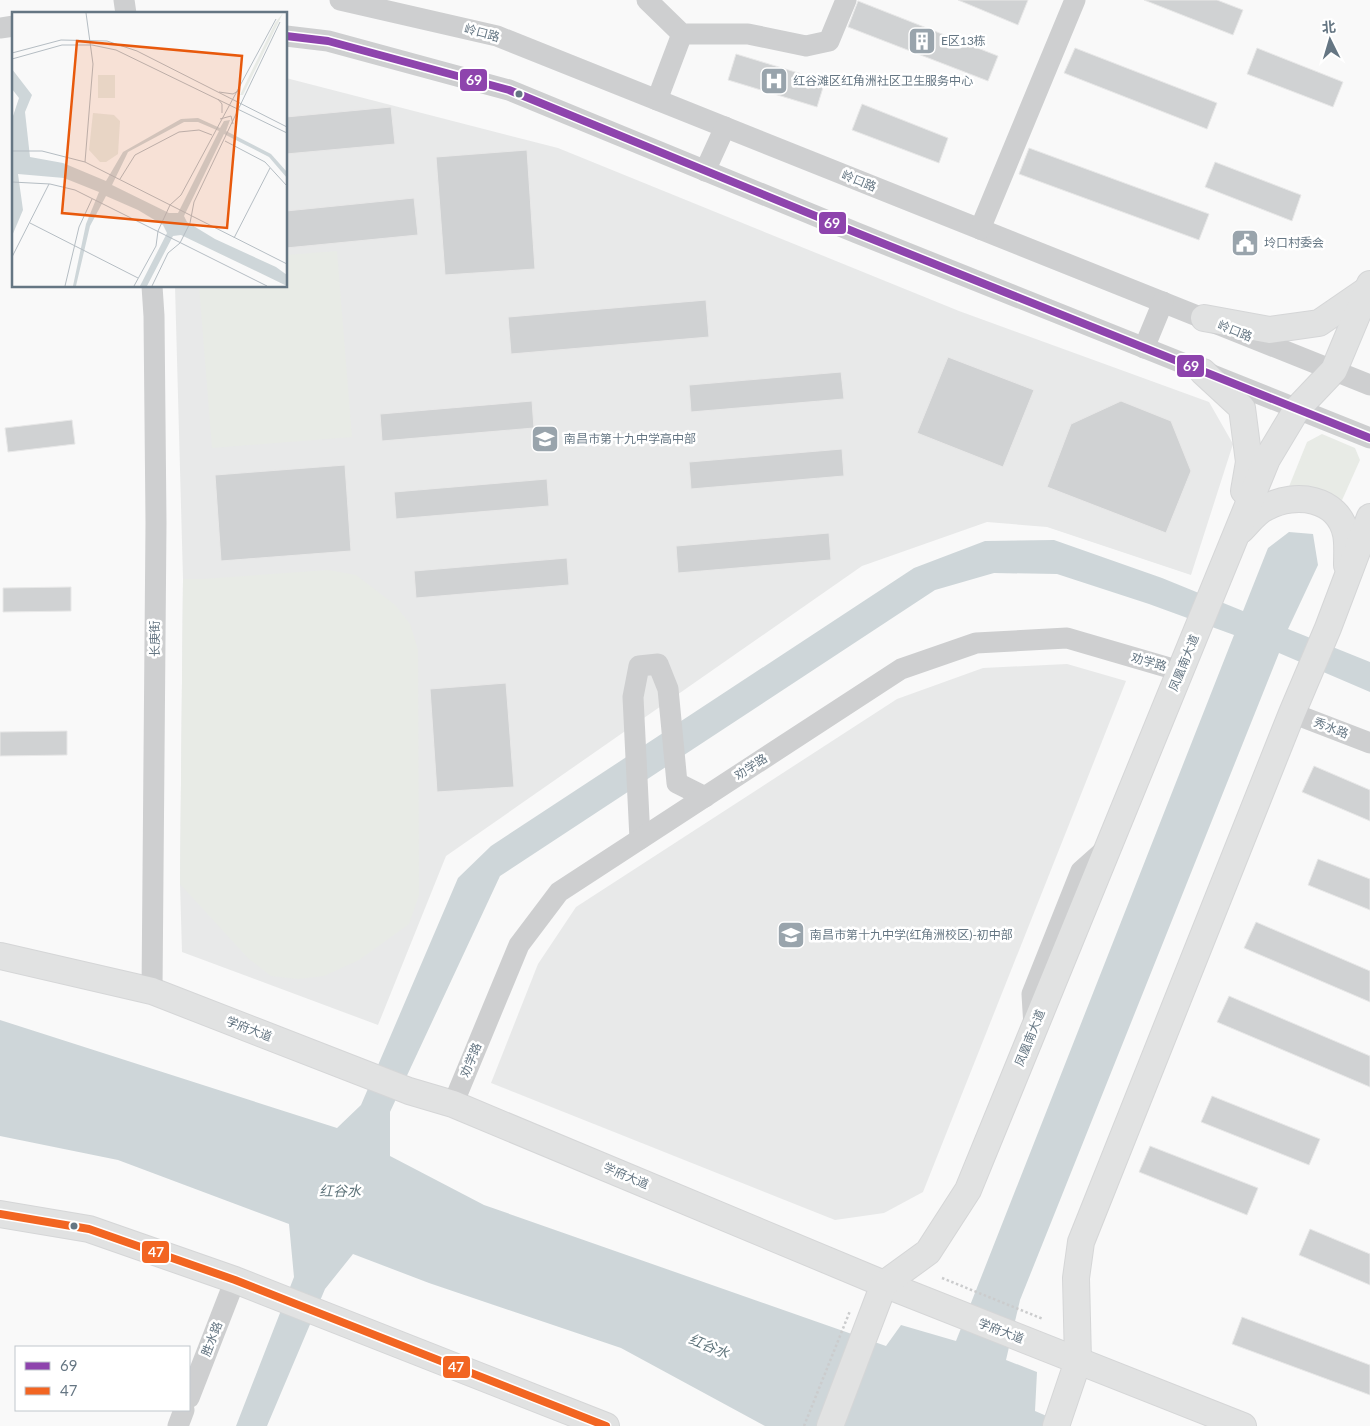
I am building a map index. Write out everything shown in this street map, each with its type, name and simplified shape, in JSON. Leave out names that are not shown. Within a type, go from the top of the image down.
[{"type":"main road","points":[[1204,318],[1270,330],[1319,323],[1369,287]]},
{"type":"main road","points":[[1236,534],[1266,459],[1297,409],[1334,370],[1369,287]]},
{"type":"main road","points":[[1203,372],[1242,408],[1248,462],[1236,534]]},
{"type":"main road","points":[[1236,534],[1265,508],[1283,500],[1300,498],[1320,502],[1337,514],[1346,534],[1347,576]]},
{"type":"main road","points":[[1058,1421],[1078,1360],[1076,1278],[1082,1242],[1292,713],[1328,628],[1370,517]]},
{"type":"main road","name":"凤凰南大道","points":[[884,1284],[928,1252],[968,1190],[1236,534]]},
{"type":"main road","name":"学府大道","points":[[0,956],[152,991],[409,1091],[453,1104],[945,1309],[1243,1426]]},
{"type":"main road","points":[[0,1214],[89,1230],[235,1280],[606,1426]]},
{"type":"main road","points":[[830,1426],[858,1319],[884,1284]]},
{"type":"street","name":"岭口路","points":[[340,0],[497,36],[1370,386]]},
{"type":"street","points":[[647,0],[682,34],[748,34],[806,46],[829,41],[846,0]]},
{"type":"street","points":[[980,229],[1075,0]]},
{"type":"street","points":[[657,100],[682,34]]},
{"type":"street","points":[[288,36],[328,41],[509,90],[705,171],[1370,438]]},
{"type":"street","points":[[705,171],[726,127]]},
{"type":"street","name":"长庚街","points":[[152,288],[156,523],[152,991]]},
{"type":"street","points":[[1144,348],[1163,302]]},
{"type":"street","name":"劝学路","points":[[453,1104],[519,945],[559,892],[640,833],[705,797],[901,669],[976,643],[1067,638],[1180,671]]},
{"type":"street","points":[[640,833],[633,697],[639,666],[658,664],[668,689],[677,783],[705,797]]},
{"type":"street","name":"秀水路","points":[[1292,713],[1370,743]]},
{"type":"street","name":"胜水路","points":[[190,1395],[235,1280]]},
{"type":"street","points":[[178,1426],[184,1411]]},
{"type":"path","points":[[942,1278],[1043,1319]]},
{"type":"path","points":[[804,1426],[840,1337],[858,1319]]},
{"type":"shaded area","name":"南昌市第十九中学高中部","points":[[288,79],[558,148],[959,311],[1209,402],[1233,444],[1191,575],[1047,527],[987,522],[862,566],[446,856],[378,1025],[182,952],[180,884],[183,579],[175,288],[288,288]]},
{"type":"shaded area","points":[[337,251],[352,437],[212,448],[199,288],[288,288],[288,255]]},
{"type":"shaded area","points":[[1322,434],[1355,448],[1360,460],[1339,507],[1288,489],[1307,442]]},
{"type":"shaded area","points":[[328,570],[356,575],[395,605],[410,624],[418,650],[419,895],[409,924],[359,960],[324,976],[298,979],[271,976],[248,958],[180,884],[183,579]]},
{"type":"shaded area","name":"南昌市第十九中学(红角洲校区)-初中部","points":[[1067,664],[1126,681],[923,1192],[884,1213],[835,1220],[491,1083],[538,964],[576,907],[897,699],[983,668]]},
{"type":"water","name":"红谷水","points":[[1289,532],[1313,534],[1318,565],[1288,629],[1370,662],[1370,692],[1279,653],[1020,1300],[1006,1360],[1037,1372],[1035,1411],[1070,1426],[765,1426],[621,1348],[429,1283],[353,1254],[325,1289],[267,1426],[236,1426],[294,1277],[289,1224],[118,1160],[0,1136],[0,1020],[337,1128],[361,1105],[458,878],[491,846],[914,568],[985,541],[1054,540],[1162,578],[1243,611],[1268,548]],"holes":[[[994,573],[1057,574],[1149,604],[1234,635],[956,1341],[901,1325],[886,1346],[484,1205],[390,1156],[390,1112],[500,876],[935,590]]]},
{"type":"building","points":[[958,0],[1028,0],[1018,25]]},
{"type":"building","points":[[1144,0],[1217,0],[1243,10],[1233,35]]},
{"type":"building","name":"E区13栋","points":[[858,1],[998,56],[988,81],[848,27]]},
{"type":"building","points":[[1075,48],[1217,103],[1207,129],[1064,73]]},
{"type":"building","points":[[1257,48],[1343,82],[1333,107],[1247,74]]},
{"type":"building","points":[[736,54],[825,81],[817,107],[728,80]]},
{"type":"building","points":[[862,104],[948,138],[939,163],[852,130]]},
{"type":"building","points":[[391,107],[395,144],[288,154],[288,117]]},
{"type":"building","points":[[1029,148],[1209,214],[1199,240],[1019,174]]},
{"type":"building","points":[[527,150],[535,269],[445,275],[436,157]]},
{"type":"building","points":[[1215,162],[1301,195],[1292,221],[1205,187]]},
{"type":"building","points":[[414,198],[418,235],[288,248],[288,211]]},
{"type":"building","points":[[706,300],[709,337],[511,354],[508,317]]},
{"type":"building","points":[[948,357],[1034,390],[1003,467],[917,433]]},
{"type":"building","points":[[841,372],[844,399],[691,412],[689,385]]},
{"type":"building","points":[[532,401],[534,428],[382,441],[380,414]]},
{"type":"building","points":[[1121,401],[1171,421],[1191,471],[1166,533],[1047,487],[1071,424]]},
{"type":"building","points":[[72,420],[75,444],[8,452],[5,428]]},
{"type":"building","points":[[842,449],[844,476],[691,489],[689,462]]},
{"type":"building","points":[[345,465],[351,551],[221,561],[215,475]]},
{"type":"building","points":[[547,479],[549,506],[396,519],[394,492]]},
{"type":"building","points":[[829,533],[831,560],[678,573],[676,546]]},
{"type":"building","points":[[567,558],[569,585],[416,598],[414,571]]},
{"type":"building","points":[[71,587],[71,611],[3,612],[3,588]]},
{"type":"building","points":[[506,683],[514,787],[437,792],[430,689]]},
{"type":"building","points":[[67,731],[67,755],[0,756],[0,732]]},
{"type":"building","points":[[1314,766],[1370,790],[1370,821],[1302,792]]},
{"type":"building","points":[[1318,859],[1370,879],[1370,910],[1308,885]]},
{"type":"building","points":[[1256,922],[1370,971],[1370,1002],[1244,948]]},
{"type":"building","points":[[1229,996],[1370,1056],[1370,1087],[1217,1022]]},
{"type":"building","points":[[1212,1096],[1320,1139],[1309,1165],[1201,1122]]},
{"type":"building","points":[[1150,1146],[1258,1188],[1247,1215],[1139,1172]]},
{"type":"building","points":[[1310,1229],[1370,1254],[1370,1285],[1299,1255]]},
{"type":"building","points":[[1242,1317],[1370,1365],[1370,1395],[1232,1344]]},
{"type":"transit line","name":"69","points":[[288,36],[328,41],[509,90],[857,233],[1370,438]]},
{"type":"transit line","name":"47","points":[[0,1214],[89,1229],[235,1280],[606,1426]]},
{"type":"place","name":"E区13栋","points":[[922,41]]},
{"type":"place","name":"红谷滩区红角洲社区卫生服务中心","points":[[774,81]]},
{"type":"place","name":"坽口村委会","points":[[1245,243]]},
{"type":"place","name":"南昌市第十九中学高中部","points":[[545,439]]},
{"type":"place","name":"南昌市第十九中学(红角洲校区)-初中部","points":[[791,935]]}]
